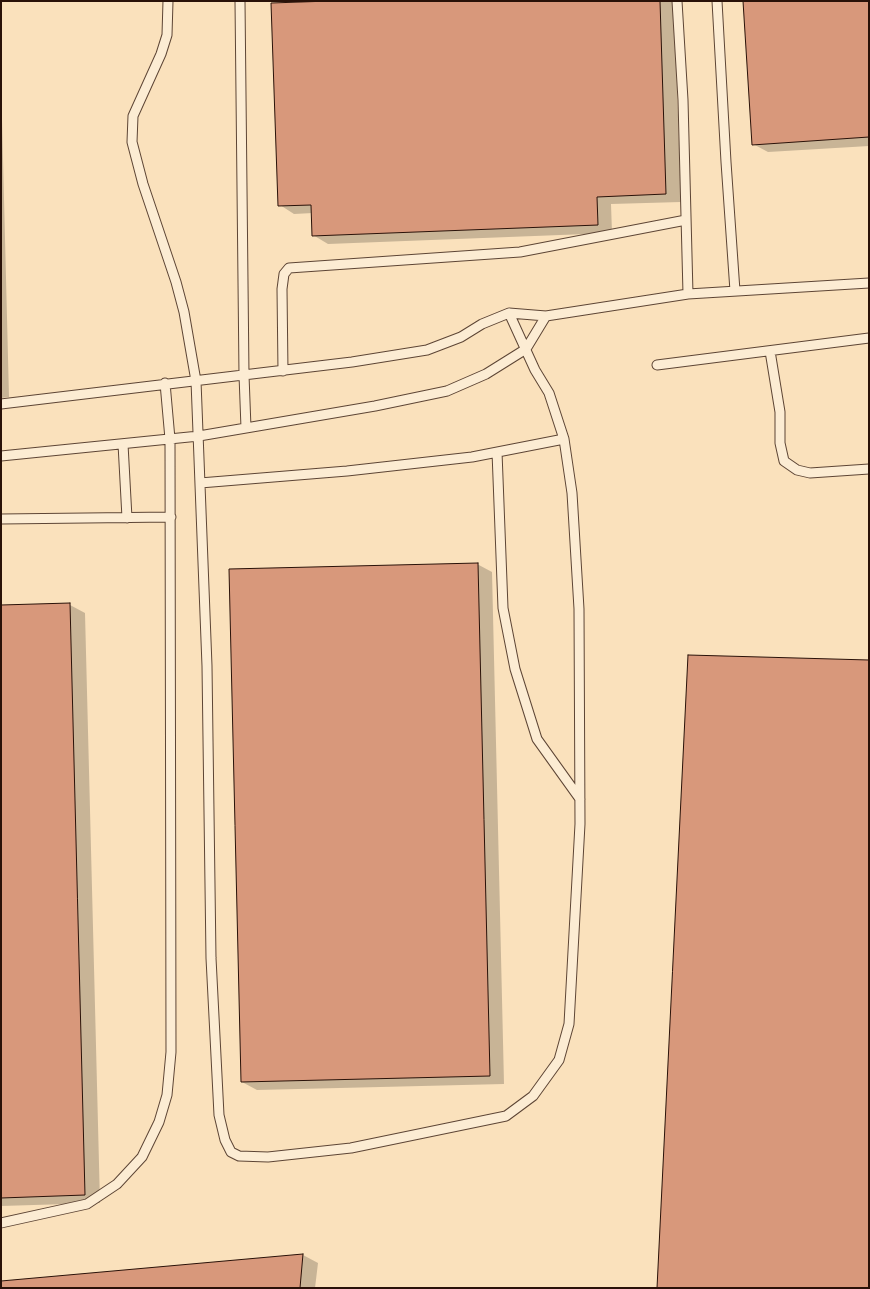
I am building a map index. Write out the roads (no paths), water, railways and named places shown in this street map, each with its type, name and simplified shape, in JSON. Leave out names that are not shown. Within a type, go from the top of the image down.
[{"type":"lane","points":[[168,1],[167,35],[158,61],[133,116],[132,142],[143,184],[182,304],[196,381],[207,666],[211,958],[219,1115],[225,1140],[231,1152],[239,1156],[268,1157],[351,1148],[506,1116],[533,1096],[559,1060],[569,1024],[580,824],[579,609],[572,493],[564,439],[550,393],[535,370],[509,313]]},
{"type":"lane","points":[[240,1],[246,428]]},
{"type":"lane","points":[[677,1],[683,100],[688,294]]},
{"type":"lane","points":[[717,1],[735,291]]},
{"type":"lane","points":[[282,371],[282,289],[284,274],[289,268],[520,252],[686,220]]},
{"type":"lane","points":[[1,404],[165,383],[282,371],[427,350],[461,337],[482,324],[509,313],[546,316],[688,294],[869,283]]},
{"type":"lane","points":[[1,456],[199,436],[375,406],[446,391],[486,374],[526,349],[546,316]]},
{"type":"lane","points":[[657,365],[869,338]]},
{"type":"lane","points":[[770,351],[780,412],[780,442],[784,461],[798,470],[810,473],[869,469]]},
{"type":"lane","points":[[1,1223],[87,1204],[117,1184],[142,1158],[159,1122],[168,1095],[171,1052],[171,517],[170,439],[165,383]]},
{"type":"lane","points":[[200,484],[472,457],[564,439]]},
{"type":"lane","points":[[124,444],[127,518]]},
{"type":"lane","points":[[496,452],[503,608],[515,670],[537,739],[580,799]]},
{"type":"lane","points":[[1,519],[171,517]]}]
